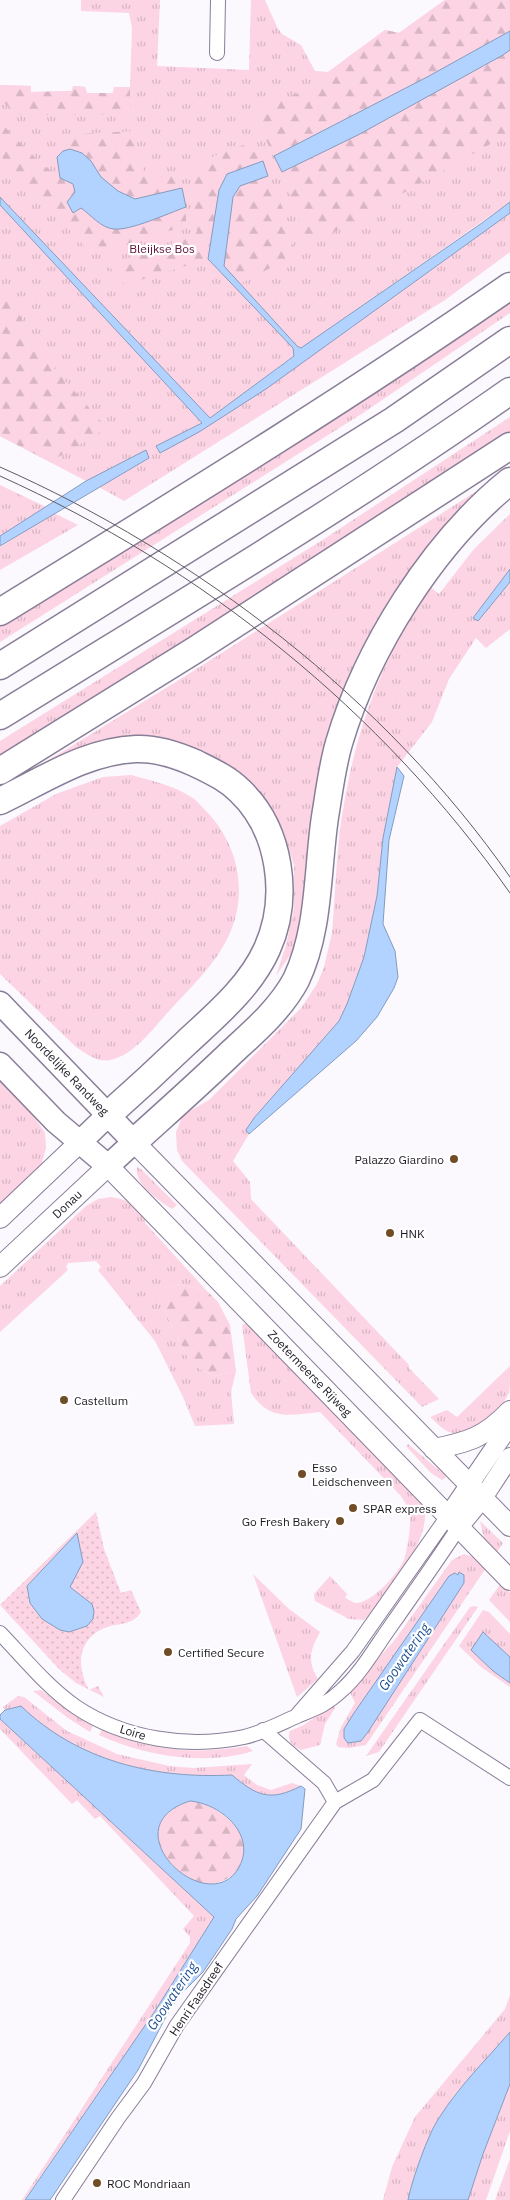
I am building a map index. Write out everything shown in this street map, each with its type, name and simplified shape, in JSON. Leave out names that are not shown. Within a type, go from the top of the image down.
[{"type":"highway","points":[[0,612],[273,442],[425,344],[510,286]]},
{"type":"highway","points":[[0,666],[394,420],[510,340]]},
{"type":"highway","points":[[0,716],[375,482],[510,391]]},
{"type":"highway","points":[[0,771],[195,650],[510,446]]},
{"type":"highway","points":[[134,1142],[269,1017],[295,981],[305,958],[311,936],[323,829],[339,744],[357,694],[384,639],[436,559],[477,511],[510,481]]},
{"type":"highway","points":[[0,801],[73,764],[110,752],[149,749],[189,761],[215,772],[228,781],[239,790],[256,810],[270,840],[280,880],[280,898],[270,941],[257,968],[220,1012],[108,1115]]},
{"type":"main road","name":"Noordelijke Randweg","points":[[0,1003],[134,1142]]},
{"type":"main road","points":[[0,1064],[44,1111],[108,1166]]},
{"type":"main road","points":[[0,1218],[108,1115]]},
{"type":"main road","name":"Donau","points":[[0,1267],[134,1142]]},
{"type":"main road","points":[[134,1142],[510,1526]]},
{"type":"main road","name":"Zoetermeerse Rijweg","points":[[108,1166],[510,1580]]},
{"type":"main road","points":[[434,1448],[457,1445],[478,1437],[495,1427],[510,1411]]},
{"type":"street","points":[[217,53],[218,0]]},
{"type":"street","points":[[476,1491],[510,1425]]},
{"type":"street","points":[[453,1522],[476,1491],[510,1457]]},
{"type":"street","name":"Loire","points":[[0,1633],[44,1680],[63,1696],[76,1706],[111,1725],[154,1738],[186,1742],[244,1737],[281,1725],[321,1707],[343,1689],[375,1648],[453,1522]]},
{"type":"street","name":"Henri Faasdreef","points":[[63,2200],[144,2083],[177,2025],[335,1802],[373,1780],[420,1720],[510,1778]]},
{"type":"street","points":[[263,1730],[324,1783],[335,1802]]},
{"type":"green space","name":"Bleijkse Bos","points":[[81,0],[160,0],[157,66],[249,70],[251,0],[265,0],[282,34],[301,45],[315,71],[328,72],[385,30],[399,33],[445,0],[510,0],[510,202],[343,319],[210,418],[198,419],[202,424],[157,446],[160,453],[353,327],[510,213],[510,252],[445,300],[124,501],[99,487],[148,459],[146,451],[86,481],[0,436],[0,85],[31,86],[31,92],[72,91],[73,86],[85,87],[87,93],[113,93],[114,87],[130,87],[132,28],[129,13],[81,11]]},
{"type":"green space","points":[[445,0],[510,0],[510,31],[429,76],[274,156],[253,114],[321,82],[328,72],[385,30],[399,33]]},
{"type":"green space","points":[[510,50],[510,133],[302,250],[298,213],[282,172],[358,135]]},
{"type":"green space","points":[[0,85],[31,86],[31,92],[72,91],[73,86],[85,87],[87,93],[113,93],[114,87],[130,88],[130,115],[17,115],[0,99]]},
{"type":"green space","points":[[0,122],[52,172],[73,184],[81,208],[100,224],[134,225],[186,207],[186,223],[172,230],[98,254],[88,250],[0,154]]},
{"type":"green space","points":[[134,131],[138,157],[144,171],[177,174],[182,188],[135,199],[118,191],[101,177],[91,161],[70,149],[72,141],[79,134]]},
{"type":"green space","points":[[256,140],[263,161],[227,174],[219,190],[208,259],[125,285],[108,265],[192,237],[197,232],[189,166]]},
{"type":"green space","points":[[268,176],[284,211],[295,255],[240,284],[224,266],[233,197],[239,186]]},
{"type":"green space","points":[[0,277],[37,349],[107,428],[50,462],[0,436]]},
{"type":"green space","points":[[510,296],[510,313],[363,413],[0,642],[0,623]]},
{"type":"green space","points":[[510,417],[510,435],[0,758],[0,741],[324,539]]},
{"type":"green space","points":[[491,482],[442,529],[417,560],[392,595],[353,665],[337,712],[294,949],[276,976],[286,945],[294,908],[294,865],[283,829],[266,803],[184,748],[5,787],[179,680]]},
{"type":"green space","points":[[0,485],[46,507],[0,536]]},
{"type":"green space","points":[[54,513],[78,525],[0,570],[0,547]]},
{"type":"green space","points":[[510,514],[510,569],[473,618],[478,621],[510,582],[510,629],[486,648],[476,638],[449,679],[432,722],[397,767],[383,838],[377,896],[364,957],[347,1004],[339,1021],[246,1130],[249,1134],[233,1161],[250,1182],[251,1199],[439,1399],[422,1407],[182,1161],[177,1150],[176,1132],[183,1115],[209,1100],[301,1008],[317,984],[324,967],[332,933],[339,836],[350,775],[365,718],[386,664],[399,637],[430,587],[439,594],[474,549]]},
{"type":"green space","points":[[131,775],[177,789],[193,798],[216,823],[225,837],[237,869],[239,885],[238,902],[235,919],[224,946],[203,975],[136,1046],[119,1057],[105,1061],[92,1057],[76,1047],[0,974],[0,826],[56,794],[103,777]]},
{"type":"green space","points":[[0,1080],[33,1115],[45,1133],[46,1148],[40,1169],[0,1211]]},
{"type":"green space","points":[[137,1167],[177,1205],[172,1209],[149,1192],[137,1174]]},
{"type":"green space","points":[[111,1197],[121,1199],[137,1207],[144,1214],[145,1223],[206,1290],[176,1284],[167,1291],[164,1302],[166,1314],[190,1362],[203,1371],[215,1376],[236,1371],[231,1392],[234,1424],[195,1426],[155,1341],[98,1270],[101,1267],[96,1261],[68,1263],[66,1267],[68,1270],[0,1332],[0,1286],[86,1206],[98,1199]]},
{"type":"green space","points":[[176,1284],[206,1290],[218,1302],[230,1325],[236,1371],[215,1376],[203,1371],[190,1362],[166,1314],[163,1301],[167,1291]]},
{"type":"green space","points":[[249,1322],[424,1507],[425,1520],[416,1547],[390,1589],[373,1612],[364,1620],[349,1619],[315,1601],[314,1594],[330,1576],[347,1594],[345,1598],[355,1603],[369,1599],[376,1594],[396,1573],[404,1560],[410,1530],[409,1509],[401,1496],[320,1412],[281,1414],[273,1412],[258,1402],[251,1393],[242,1325]]},
{"type":"green space","points":[[510,1366],[509,1393],[505,1400],[482,1424],[463,1433],[454,1433],[443,1429],[430,1417],[447,1410],[457,1417]]},
{"type":"green space","points":[[408,1444],[446,1476],[445,1478],[442,1480],[431,1473],[406,1446]]},
{"type":"green space","points":[[96,1512],[104,1549],[121,1593],[131,1590],[141,1612],[131,1621],[110,1626],[91,1637],[82,1652],[81,1661],[89,1689],[76,1683],[59,1669],[0,1605]],"holes":[[[77,1533],[74,1579],[42,1619],[30,1603],[27,1586]]]},
{"type":"green space","points":[[480,1521],[503,1543],[496,1554],[484,1538]]},
{"type":"green space","points":[[464,1554],[476,1558],[486,1568],[366,1745],[349,1748],[338,1747],[336,1744],[341,1727],[355,1703],[349,1690],[394,1641],[452,1560]],"holes":[[[455,1573],[458,1575],[459,1573],[464,1583],[361,1741],[344,1729],[449,1576]]]},
{"type":"green space","points":[[253,1574],[289,1609],[320,1632],[311,1656],[312,1667],[318,1679],[297,1697]]},
{"type":"green space","points":[[501,1583],[510,1593],[510,1622],[489,1600]]},
{"type":"green space","points":[[470,1607],[478,1607],[379,1752],[366,1756]]},
{"type":"green space","points":[[483,1610],[489,1612],[510,1634],[510,1657],[483,1632],[471,1650],[493,1671],[510,1683],[510,1687],[481,1667],[459,1646]]},
{"type":"green space","points":[[98,1686],[104,1697],[90,1690]]},
{"type":"green space","points":[[41,1690],[71,1713],[93,1726],[90,1732],[33,1691]]},
{"type":"green space","points":[[18,1696],[24,1697],[67,1731],[117,1754],[169,1766],[194,1768],[252,1764],[244,1775],[257,1785],[271,1790],[292,1783],[301,1786],[281,1794],[264,1794],[249,1788],[232,1775],[174,1774],[119,1763],[67,1741],[43,1725],[21,1706],[5,1710],[3,1707]]},
{"type":"green space","points":[[333,1704],[335,1708],[325,1724],[320,1745],[301,1750],[293,1745],[289,1738],[290,1731],[304,1725]]},
{"type":"green space","points":[[0,1719],[214,1917],[155,2011],[24,2200],[22,2200],[190,1943],[190,1937],[183,1929],[194,1916],[100,1816],[95,1819],[77,1800],[72,1804],[0,1729]]},
{"type":"green space","points":[[102,1730],[138,1743],[156,1747],[209,1750],[247,1746],[253,1751],[215,1758],[175,1756],[155,1753],[116,1742],[99,1735]]},
{"type":"green space","points":[[190,1801],[201,1803],[223,1814],[240,1832],[244,1843],[244,1854],[240,1866],[236,1873],[221,1882],[215,1884],[200,1883],[187,1877],[168,1860],[158,1840],[158,1830],[161,1821],[167,1813],[177,1806]]},
{"type":"green space","points":[[510,1995],[510,2032],[453,2096],[415,2176],[408,2200],[383,2200],[392,2167],[415,2117],[505,2009]]},
{"type":"green space","points":[[510,2084],[510,2131],[486,2200],[468,2200],[483,2154]]},
{"type":"green space","points":[[510,2159],[510,2200],[495,2200]]},
{"type":"water","points":[[510,31],[510,50],[503,55],[358,135],[282,172],[274,156],[429,76]]},
{"type":"water","points":[[70,149],[82,153],[91,161],[101,177],[118,191],[135,199],[182,188],[186,207],[121,229],[105,226],[81,208],[73,213],[67,202],[75,192],[73,184],[60,178],[57,157],[63,151]]},
{"type":"water","points":[[263,161],[268,176],[240,186],[233,197],[224,266],[297,346],[301,348],[510,202],[510,213],[266,389],[199,432],[160,453],[156,446],[202,423],[0,205],[0,197],[210,418],[294,356],[293,348],[208,259],[219,190],[227,174]]},
{"type":"water","points":[[146,450],[149,458],[0,546],[0,536],[86,481]]},
{"type":"water","points":[[510,569],[510,582],[478,621],[473,618]]},
{"type":"water","points":[[397,767],[404,776],[389,840],[383,924],[395,951],[398,977],[394,988],[377,1017],[356,1041],[249,1134],[246,1130],[254,1118],[339,1021],[347,1004],[364,957],[377,896],[383,838]]},
{"type":"water","points":[[77,1533],[83,1562],[70,1587],[92,1604],[94,1611],[93,1619],[87,1626],[69,1632],[60,1630],[42,1619],[30,1603],[27,1586]]},
{"type":"water","name":"Goowatering","points":[[459,1572],[464,1575],[464,1583],[368,1732],[361,1741],[348,1743],[344,1738],[344,1729],[354,1713],[449,1576],[455,1573],[458,1575]]},
{"type":"water","points":[[483,1632],[510,1657],[510,1683],[493,1671],[471,1650]]},
{"type":"water","name":"Goowatering","points":[[21,1706],[43,1725],[67,1741],[119,1763],[174,1774],[232,1775],[249,1788],[264,1794],[281,1794],[301,1786],[305,1789],[301,1829],[257,1896],[236,1919],[232,1929],[203,1972],[181,1994],[169,2011],[138,2070],[50,2200],[25,2200],[155,2011],[214,1917],[0,1719],[0,1715],[5,1710]],"holes":[[[190,1801],[202,1803],[225,1815],[234,1824],[240,1834],[243,1845],[243,1857],[238,1869],[223,1882],[205,1884],[187,1877],[171,1864],[161,1847],[158,1830],[167,1813]]]},
{"type":"water","points":[[510,2032],[510,2084],[483,2154],[468,2200],[408,2200],[421,2158],[439,2118],[464,2084]]},
{"type":"tram line","points":[[0,467],[73,502],[145,543],[215,588],[282,638],[346,692],[406,750],[461,812],[510,877]]},
{"type":"tram line","points":[[0,476],[75,513],[148,554],[217,600],[283,650],[346,705],[405,764],[459,826],[510,893]]},
{"type":"place","name":"Palazzo Giardino","points":[[454,1159]]},
{"type":"place","name":"HNK","points":[[390,1233]]},
{"type":"place","name":"Castellum","points":[[64,1400]]},
{"type":"place","name":"Esso Leidschenveen","points":[[302,1474]]},
{"type":"place","name":"SPAR express","points":[[353,1508]]},
{"type":"place","name":"Go Fresh Bakery","points":[[340,1521]]},
{"type":"place","name":"Certified Secure","points":[[168,1652]]},
{"type":"place","name":"ROC Mondriaan","points":[[97,2183]]}]
